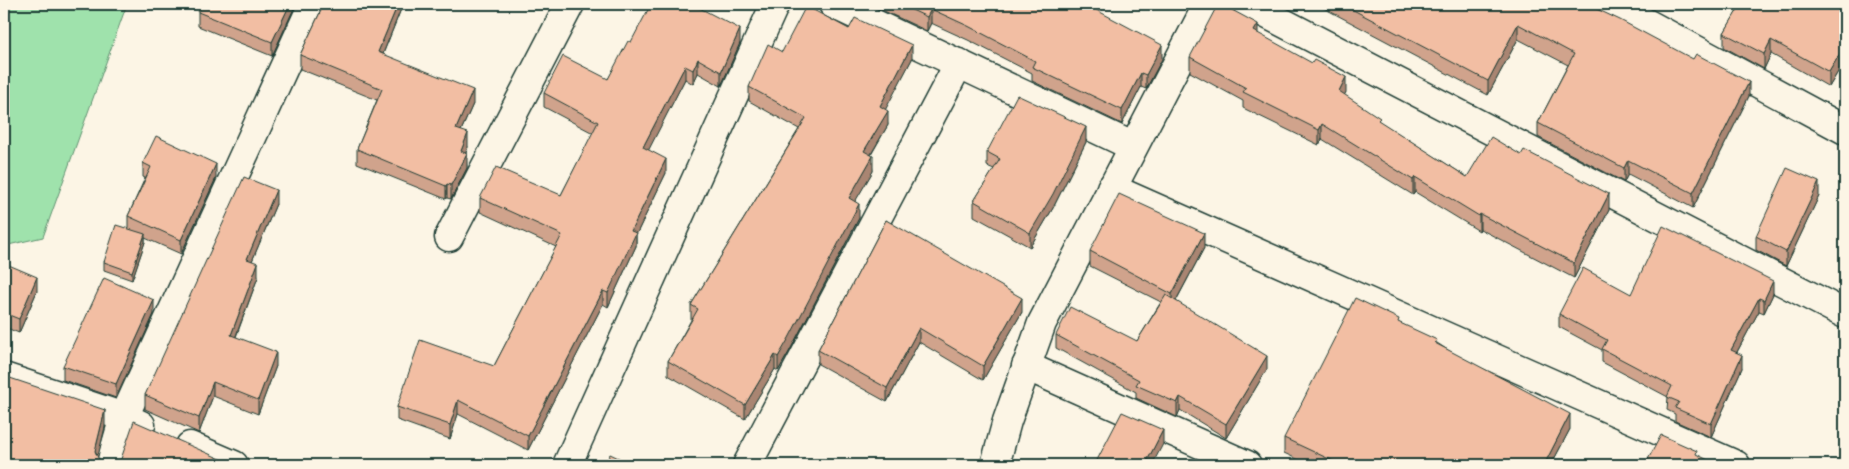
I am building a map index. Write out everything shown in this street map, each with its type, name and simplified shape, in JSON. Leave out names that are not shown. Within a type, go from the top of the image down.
[{"type":"street","points":[[110,465],[124,417],[313,4]]},
{"type":"street","points":[[449,237],[570,4]]},
{"type":"street","points":[[567,465],[775,4]]},
{"type":"street","points":[[833,4],[1132,146]]},
{"type":"street","points":[[995,465],[1007,421],[1042,323],[1132,146],[1208,4]]},
{"type":"street","points":[[1247,4],[1845,314]]},
{"type":"street","points":[[1611,4],[1845,130]]},
{"type":"street","points":[[748,465],[959,63]]},
{"type":"street","points":[[1111,188],[1736,465]]},
{"type":"street","points":[[1026,366],[1247,465]]},
{"type":"street","points":[[4,377],[124,417],[234,465]]},
{"type":"green space","points":[[4,4],[127,4],[43,237],[4,246]]},
{"type":"building","points":[[202,4],[290,4],[272,42],[198,12]]},
{"type":"building","points":[[324,4],[398,4],[378,52],[473,90],[456,129],[468,133],[461,151],[467,154],[451,185],[447,184],[446,186],[357,149],[382,89],[300,55]]},
{"type":"building","points":[[651,4],[692,4],[740,29],[721,72],[698,59],[693,70],[685,66],[643,147],[666,159],[631,231],[636,233],[608,293],[603,291],[528,436],[458,400],[450,425],[397,407],[420,340],[494,366],[562,235],[480,198],[496,167],[561,195],[598,122],[544,93],[563,56],[608,79],[628,41],[631,42]]},
{"type":"building","points":[[899,4],[1085,4],[1162,45],[1146,75],[1141,73],[1122,110],[1032,67],[1035,61],[968,26],[931,9],[927,17]]},
{"type":"building","points":[[1218,4],[1258,24],[1254,31],[1312,63],[1314,60],[1346,77],[1339,91],[1380,118],[1378,120],[1467,177],[1491,137],[1521,155],[1524,150],[1609,194],[1574,263],[1480,214],[1479,216],[1415,177],[1413,180],[1322,124],[1319,130],[1243,92],[1246,88],[1190,57]]},
{"type":"building","points":[[1342,4],[1586,4],[1693,59],[1696,54],[1749,82],[1693,193],[1628,160],[1624,168],[1538,123],[1574,54],[1518,24],[1488,81]]},
{"type":"building","points":[[1741,4],[1845,4],[1845,45],[1829,72],[1771,40],[1764,54],[1724,33]]},
{"type":"building","points":[[806,6],[849,29],[855,18],[912,45],[880,106],[888,111],[864,151],[873,156],[849,198],[859,204],[789,338],[778,357],[775,355],[745,405],[668,361],[698,309],[691,305],[806,118],[749,87],[768,44],[782,52]]},
{"type":"building","points":[[1017,95],[1086,127],[1053,194],[1030,233],[974,201],[1000,159],[987,152]]},
{"type":"building","points":[[156,136],[216,164],[181,240],[128,216],[151,167],[143,163]]},
{"type":"building","points":[[1787,168],[1819,182],[1786,252],[1756,236]]},
{"type":"building","points":[[244,177],[276,190],[247,259],[258,263],[231,335],[276,352],[258,400],[213,382],[199,418],[145,395]]},
{"type":"building","points":[[1119,194],[1204,233],[1172,294],[1090,251]]},
{"type":"building","points":[[886,220],[1022,298],[983,366],[919,328],[887,388],[818,350]]},
{"type":"building","points":[[116,225],[145,234],[132,272],[104,262]]},
{"type":"building","points":[[1663,226],[1773,281],[1764,300],[1759,298],[1731,350],[1742,355],[1711,424],[1675,408],[1679,402],[1667,397],[1672,386],[1602,349],[1607,340],[1559,314],[1583,268],[1631,294]]},
{"type":"building","points":[[4,263],[37,277],[19,319],[4,313]]},
{"type":"building","points":[[104,278],[154,300],[116,384],[63,366]]},
{"type":"building","points":[[1166,295],[1267,356],[1226,424],[1180,397],[1177,403],[1136,385],[1139,380],[1056,335],[1070,307],[1137,341]]},
{"type":"building","points":[[1355,298],[1399,319],[1398,322],[1437,340],[1435,343],[1570,414],[1544,465],[1342,465],[1284,438]]},
{"type":"building","points":[[4,376],[105,410],[95,451],[98,458],[105,463],[114,463],[121,459],[134,421],[223,460],[221,465],[4,465]]},
{"type":"building","points":[[1122,412],[1163,430],[1145,465],[1095,464]]},
{"type":"building","points":[[1661,435],[1697,451],[1696,454],[1718,465],[1645,465]]},
{"type":"building","points":[[610,454],[634,465],[605,465]]}]
